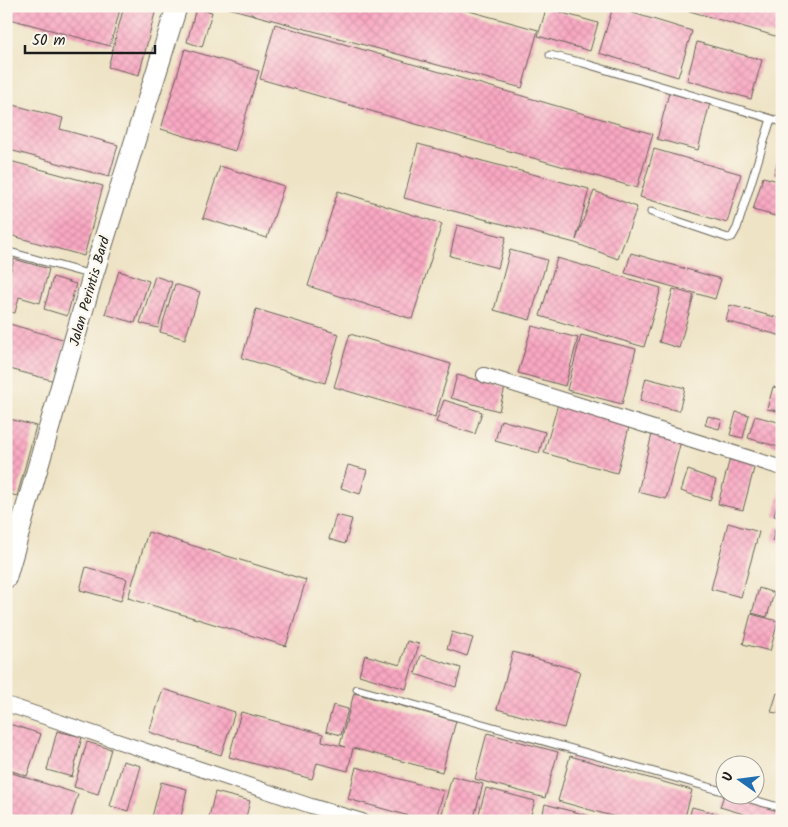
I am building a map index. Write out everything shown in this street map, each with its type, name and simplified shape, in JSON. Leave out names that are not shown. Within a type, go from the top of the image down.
[{"type":"street","name":"Jalan Perintis Bard","points":[[6,578],[93,275],[176,6]]},
{"type":"street","points":[[484,375],[782,468]]},
{"type":"street","points":[[6,704],[302,803],[362,821]]},
{"type":"lane","points":[[550,55],[782,122]]},
{"type":"lane","points":[[652,212],[728,238],[732,237],[771,119]]},
{"type":"lane","points":[[6,251],[93,275]]},
{"type":"lane","points":[[357,689],[716,789]]},
{"type":"lane","points":[[766,803],[782,808]]},
{"type":"building","points":[[6,6],[121,6],[110,46],[6,18]]},
{"type":"building","points":[[124,6],[145,6],[156,9],[139,75],[108,67]]},
{"type":"building","points":[[451,6],[538,30],[522,88],[225,7]]},
{"type":"building","points":[[547,6],[560,6],[559,12],[598,23],[590,51],[538,36]]},
{"type":"building","points":[[782,6],[782,38],[676,7]]},
{"type":"building","points":[[613,7],[692,31],[678,77],[599,53]]},
{"type":"building","points":[[196,8],[212,12],[202,47],[187,42]]},
{"type":"building","points":[[275,24],[653,134],[637,188],[260,79]]},
{"type":"building","points":[[697,42],[762,60],[751,99],[687,80]]},
{"type":"building","points":[[185,49],[259,71],[235,151],[161,129]]},
{"type":"building","points":[[669,93],[710,103],[698,150],[657,139]]},
{"type":"building","points":[[6,103],[63,118],[60,129],[118,145],[109,177],[6,149]]},
{"type":"building","points":[[418,144],[589,189],[576,240],[594,191],[637,207],[618,259],[575,243],[404,198]]},
{"type":"building","points":[[782,148],[782,176],[774,174]]},
{"type":"building","points":[[654,149],[741,174],[727,223],[640,197]]},
{"type":"building","points":[[6,160],[103,186],[84,256],[6,234]]},
{"type":"building","points":[[220,166],[284,186],[267,238],[203,218]]},
{"type":"building","points":[[763,177],[782,182],[782,208],[779,217],[753,210]]},
{"type":"building","points":[[338,191],[442,224],[412,319],[308,286]]},
{"type":"building","points":[[457,225],[506,237],[498,268],[450,256]]},
{"type":"building","points":[[510,250],[547,260],[530,320],[494,310]]},
{"type":"building","points":[[631,253],[721,279],[715,299],[625,273]]},
{"type":"building","points":[[557,258],[661,288],[644,347],[540,316]]},
{"type":"building","points":[[14,259],[49,269],[40,303],[19,297],[15,313],[6,311],[6,287]]},
{"type":"building","points":[[119,271],[149,281],[135,323],[105,314]]},
{"type":"building","points":[[155,276],[172,282],[158,328],[140,323]]},
{"type":"building","points":[[53,277],[76,284],[67,316],[44,309]]},
{"type":"building","points":[[175,284],[200,292],[185,339],[160,332]]},
{"type":"building","points":[[673,289],[694,295],[679,348],[659,342]]},
{"type":"building","points":[[730,305],[782,319],[782,336],[726,321]]},
{"type":"building","points":[[256,309],[339,334],[325,383],[242,358]]},
{"type":"building","points":[[6,323],[66,340],[55,381],[6,368]]},
{"type":"building","points":[[532,326],[578,338],[565,386],[518,373]]},
{"type":"building","points":[[350,334],[451,364],[435,417],[334,387]]},
{"type":"building","points":[[581,335],[636,349],[622,404],[567,390]]},
{"type":"building","points":[[457,375],[505,387],[499,411],[451,398]]},
{"type":"building","points":[[646,378],[685,388],[679,411],[640,401]]},
{"type":"building","points":[[773,387],[782,389],[782,412],[767,409]]},
{"type":"building","points":[[444,400],[482,412],[475,434],[436,422]]},
{"type":"building","points":[[558,404],[630,423],[617,473],[544,453]]},
{"type":"building","points":[[736,412],[749,415],[743,438],[730,435]]},
{"type":"building","points":[[708,416],[722,420],[719,429],[705,425]]},
{"type":"building","points":[[755,416],[782,423],[782,448],[748,438]]},
{"type":"building","points":[[6,418],[36,426],[17,496],[6,493]]},
{"type":"building","points":[[501,420],[545,432],[539,453],[495,441]]},
{"type":"building","points":[[652,434],[681,441],[666,499],[638,492]]},
{"type":"building","points":[[731,454],[756,461],[743,510],[718,504]]},
{"type":"building","points":[[348,465],[367,470],[360,494],[341,488]]},
{"type":"building","points":[[688,470],[716,480],[710,501],[681,491]]},
{"type":"building","points":[[782,489],[782,518],[774,516]]},
{"type":"building","points":[[336,515],[352,519],[345,544],[329,539]]},
{"type":"building","points":[[728,523],[759,532],[741,597],[711,589]]},
{"type":"building","points":[[776,527],[782,529],[782,543],[772,541]]},
{"type":"building","points":[[148,532],[306,580],[286,646],[128,598]]},
{"type":"building","points":[[86,567],[127,579],[121,601],[80,590]]},
{"type":"building","points":[[759,588],[774,593],[767,617],[752,613]]},
{"type":"building","points":[[751,614],[778,621],[770,651],[743,644]]},
{"type":"building","points":[[452,632],[473,638],[467,656],[447,649]]},
{"type":"building","points":[[407,641],[419,644],[406,689],[359,675],[365,655],[400,665]]},
{"type":"building","points":[[513,652],[580,671],[564,728],[497,709]]},
{"type":"building","points":[[421,655],[461,668],[456,687],[415,674]]},
{"type":"building","points":[[163,689],[235,712],[221,755],[149,732]]},
{"type":"building","points":[[354,693],[456,721],[442,772],[353,748],[348,771],[317,763],[312,779],[229,757],[241,712],[323,734],[322,741],[345,747],[340,745]]},
{"type":"building","points":[[777,693],[782,694],[782,714],[771,712]]},
{"type":"building","points":[[333,705],[348,709],[341,735],[326,731]]},
{"type":"building","points":[[6,723],[41,734],[27,776],[6,769]]},
{"type":"building","points":[[57,731],[82,737],[72,777],[47,770]]},
{"type":"building","points":[[487,733],[558,752],[545,798],[475,779]]},
{"type":"building","points":[[87,742],[111,749],[98,794],[74,787]]},
{"type":"building","points":[[570,756],[692,790],[684,821],[630,821],[558,801]]},
{"type":"building","points":[[123,761],[141,766],[128,811],[110,806]]},
{"type":"building","points":[[356,767],[444,791],[435,821],[427,821],[348,799]]},
{"type":"building","points":[[6,771],[78,794],[70,821],[32,821],[6,813]]},
{"type":"building","points":[[452,776],[483,784],[473,821],[440,821]]},
{"type":"building","points":[[161,782],[187,789],[180,821],[151,821]]},
{"type":"building","points":[[486,788],[535,801],[529,821],[477,821]]},
{"type":"building","points":[[215,792],[250,801],[245,821],[208,821]]},
{"type":"building","points":[[545,804],[597,818],[596,821],[541,821]]},
{"type":"building","points":[[721,804],[755,804],[782,812],[779,821],[767,821],[720,807]]},
{"type":"building","points":[[692,807],[725,816],[723,821],[688,821]]}]
